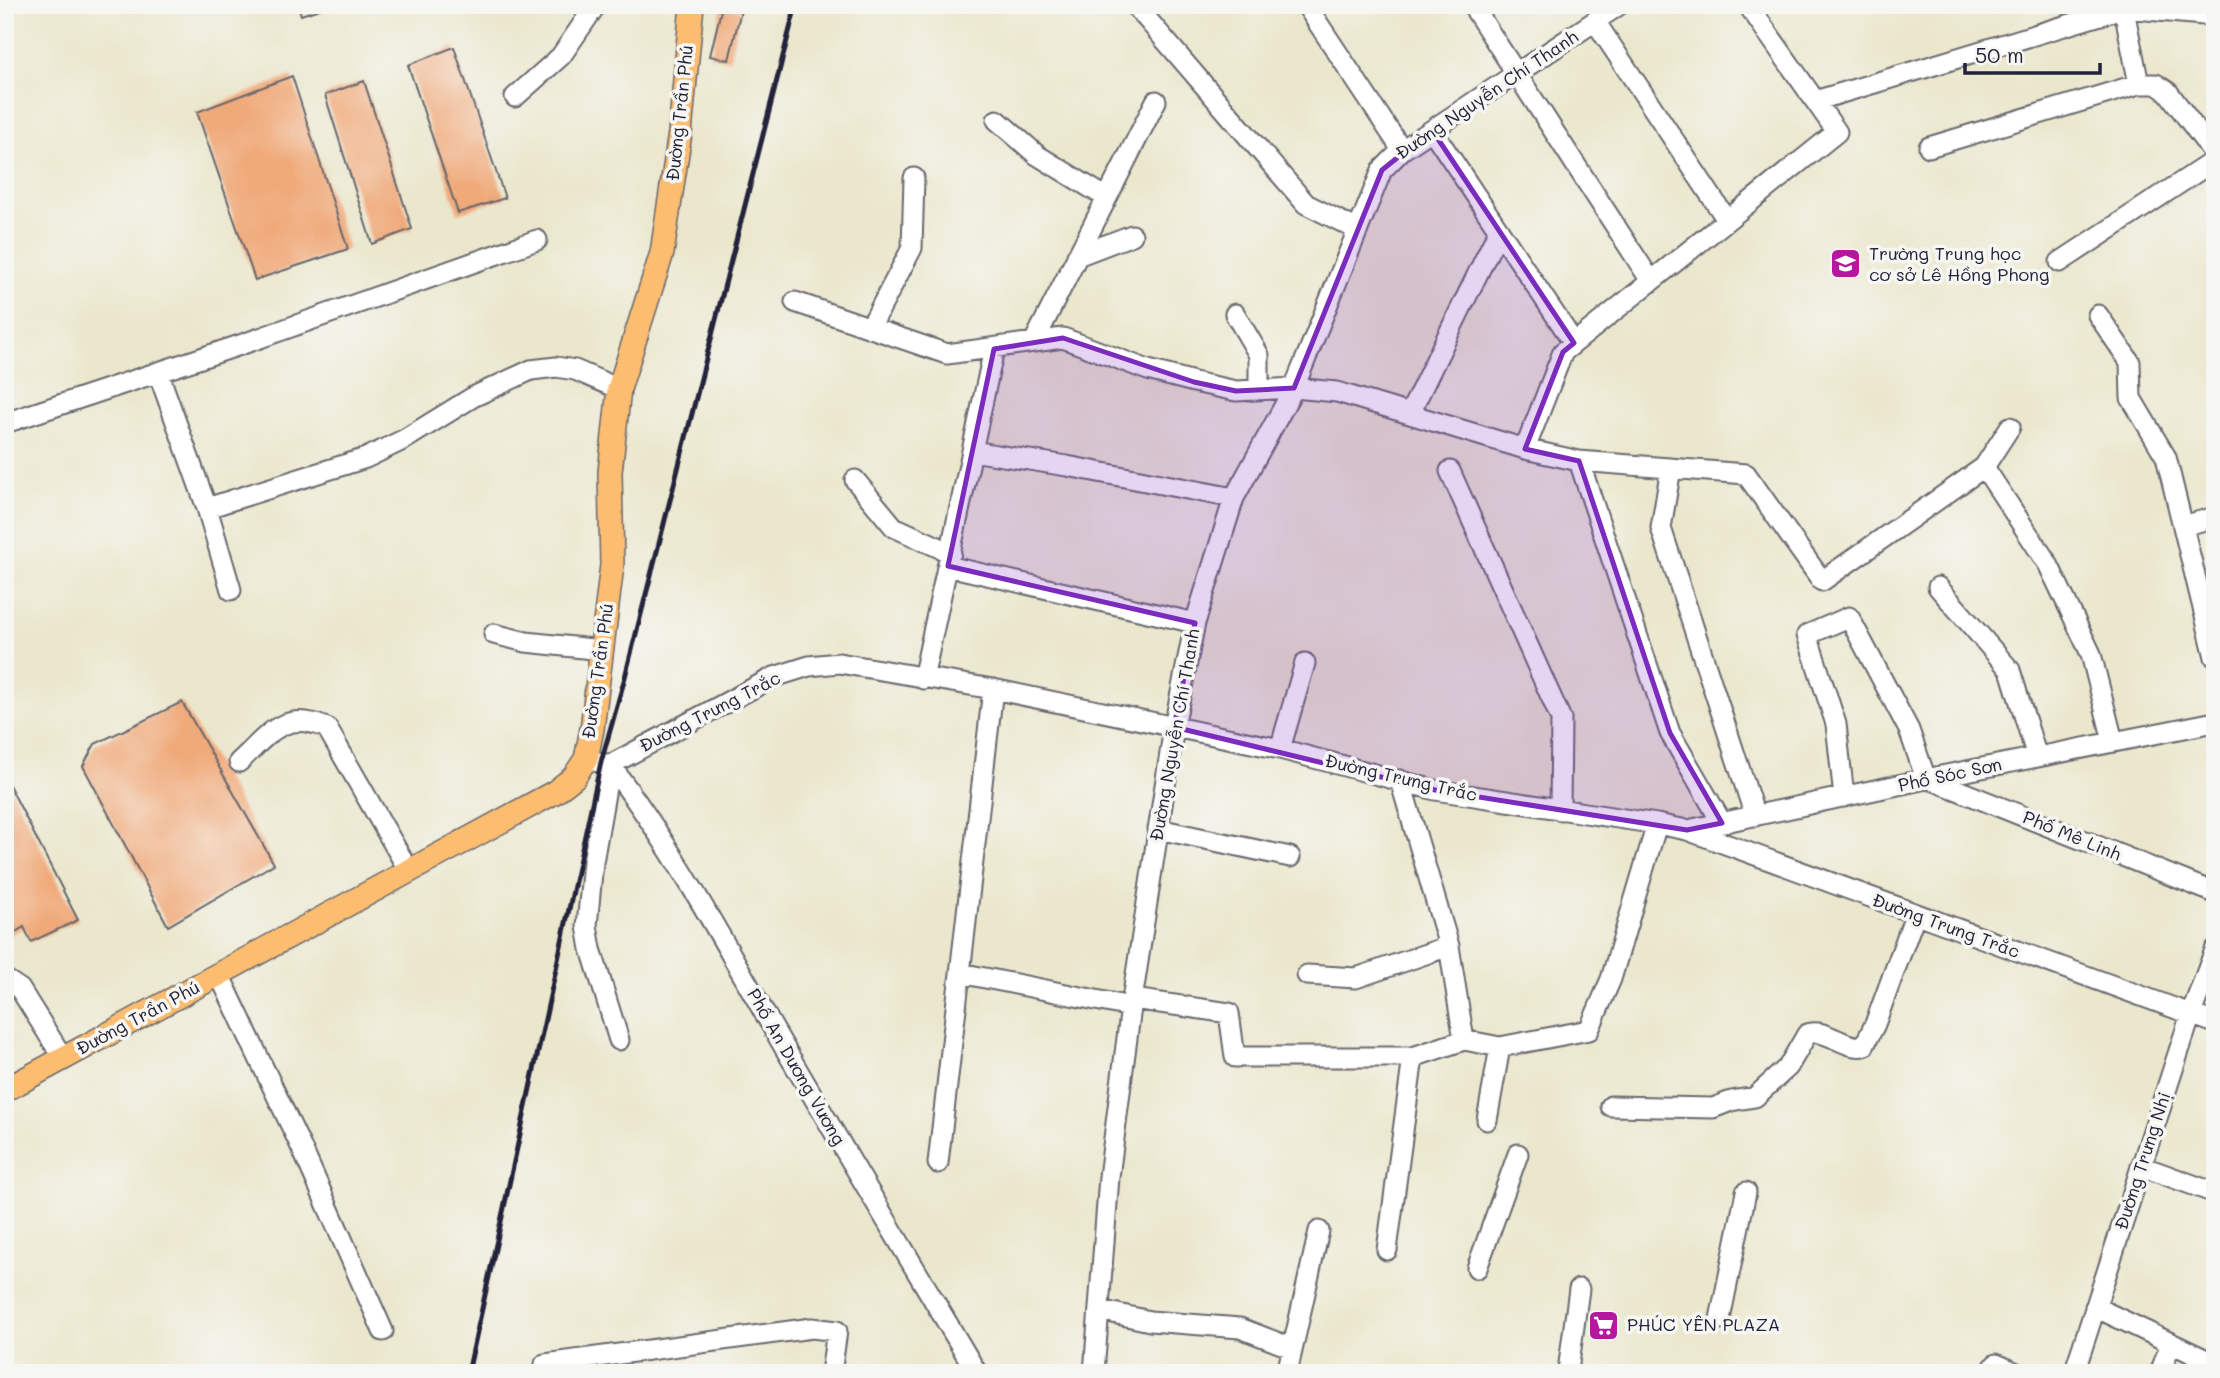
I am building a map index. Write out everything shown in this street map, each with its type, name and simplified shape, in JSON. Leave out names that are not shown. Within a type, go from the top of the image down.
[{"type":"main road","name":"Đường Trần Phú","points":[[5,1090],[555,792],[574,777],[586,759],[612,565],[610,472],[618,389],[662,253],[680,133],[692,5]]},
{"type":"street","points":[[515,97],[561,56],[596,5]]},
{"type":"street","points":[[1135,5],[1306,204],[1358,230]]},
{"type":"street","points":[[1306,5],[1402,150]]},
{"type":"street","points":[[1472,5],[1651,281]]},
{"type":"street","name":"Đường Nguyễn Chí Thanh","points":[[1094,1373],[1109,1177],[1132,1003],[1174,727],[1195,623],[1234,498],[1294,388],[1382,170],[1402,150],[1619,5]]},
{"type":"street","points":[[1525,449],[1563,352],[1837,132],[1748,5]]},
{"type":"street","points":[[1815,101],[2124,7],[2215,16]]},
{"type":"street","points":[[2124,7],[2139,85]]},
{"type":"street","points":[[1595,21],[1727,220]]},
{"type":"street","points":[[1929,147],[2139,85],[2156,84],[2168,92],[2215,158],[2060,262]]},
{"type":"street","points":[[1034,342],[1156,101]]},
{"type":"street","points":[[997,120],[1037,155],[1107,198]]},
{"type":"street","points":[[1432,130],[1574,343]]},
{"type":"street","points":[[870,328],[912,248],[914,178]]},
{"type":"street","points":[[1410,413],[1499,230]]},
{"type":"street","points":[[1077,256],[1132,234]]},
{"type":"street","points":[[5,423],[537,240]]},
{"type":"street","points":[[795,302],[947,354],[1063,338],[1171,376],[1237,391],[1294,388],[1338,392],[1525,449],[1579,461],[1746,474],[1822,581],[1984,467],[2010,427]]},
{"type":"street","points":[[1235,314],[1259,355],[1259,390]]},
{"type":"street","points":[[2098,315],[2130,362],[2131,398],[2166,457],[2215,657]]},
{"type":"street","points":[[923,679],[994,349]]},
{"type":"street","points":[[206,508],[366,458],[405,439],[473,397],[531,370],[556,367],[575,370],[618,389]]},
{"type":"street","points":[[158,372],[206,508],[231,590]]},
{"type":"street","points":[[972,451],[1234,498]]},
{"type":"street","points":[[1579,461],[1670,733],[1722,823]]},
{"type":"street","points":[[1984,467],[2048,564],[2091,654],[2113,741]]},
{"type":"street","points":[[1671,468],[1661,528],[1755,816]]},
{"type":"street","points":[[1450,471],[1561,719],[1560,810]]},
{"type":"street","points":[[855,480],[894,527],[949,560],[1195,623]]},
{"type":"street","points":[[2183,526],[2215,517]]},
{"type":"street","points":[[1938,587],[2010,670],[2036,757]]},
{"type":"street","points":[[1844,797],[1836,724],[1807,635],[1849,617],[1909,730],[1928,779]]},
{"type":"street","points":[[494,634],[526,642],[602,650]]},
{"type":"street","name":"Đường Trưng Trắc","points":[[610,765],[774,677],[808,666],[839,663],[993,689],[1280,749],[1435,790],[1687,830],[2215,1023]]},
{"type":"street","points":[[1280,749],[1305,663]]},
{"type":"street","points":[[938,1163],[993,689]]},
{"type":"street","points":[[239,762],[270,733],[289,721],[310,720],[327,728],[409,871]]},
{"type":"street","name":"Phố Sóc Sơn","points":[[1687,830],[2215,722]]},
{"type":"street","points":[[586,759],[610,765],[593,862],[587,926],[591,949],[619,1040]]},
{"type":"street","name":"Phố An Dương Vương","points":[[610,765],[676,859],[851,1162],[977,1373]]},
{"type":"street","name":"Phố Mê Linh","points":[[1928,779],[2215,893]]},
{"type":"street","points":[[1400,780],[1449,946],[1464,1040]]},
{"type":"street","points":[[960,973],[1132,1003],[1229,1013],[1235,1057],[1413,1057],[1464,1040],[1500,1047],[1589,1030],[1611,979],[1657,824]]},
{"type":"street","points":[[1158,830],[1290,857]]},
{"type":"street","points":[[1611,1106],[1713,1108],[1731,1101],[1755,1097],[1788,1067],[1810,1033],[1819,1033],[1849,1045],[1864,1046],[1875,1024],[1915,915]]},
{"type":"street","points":[[1307,975],[1356,978],[1449,946]]},
{"type":"street","name":"Đường Trưng Nhị","points":[[2074,1373],[2191,1014],[2215,950]]},
{"type":"street","points":[[219,974],[303,1151],[383,1331]]},
{"type":"street","points":[[5,979],[20,989],[63,1058]]},
{"type":"street","points":[[1488,1120],[1500,1047]]},
{"type":"street","points":[[1387,1250],[1413,1057]]},
{"type":"street","points":[[1477,1268],[1518,1154]]},
{"type":"street","points":[[2141,1166],[2215,1193]]},
{"type":"street","points":[[1720,1320],[1746,1192]]},
{"type":"street","points":[[1287,1373],[1320,1231]]},
{"type":"street","points":[[1568,1371],[1578,1289]]},
{"type":"street","points":[[2095,1307],[2215,1364]]},
{"type":"street","points":[[1099,1310],[1150,1321],[1240,1328],[1292,1348]]},
{"type":"street","points":[[544,1373],[545,1364],[812,1328],[837,1332],[831,1373]]},
{"type":"street","points":[[2160,1373],[2171,1343]]},
{"type":"street","points":[[1990,1373],[1996,1364],[2017,1373]]},
{"type":"highlighted area","points":[[1432,130],[1574,343],[1563,352],[1525,449],[1579,461],[1670,733],[1722,823],[1687,830],[1435,790],[1174,727],[1195,623],[948,566],[994,349],[1063,338],[1194,382],[1236,391],[1294,388],[1382,170]]},
{"type":"building","points":[[298,5],[329,5],[329,6],[301,15]]},
{"type":"building","points":[[722,6],[741,10],[729,60],[710,56]]},
{"type":"building","points":[[454,47],[505,198],[458,213],[408,65]]},
{"type":"building","points":[[292,76],[348,249],[255,280],[197,112]]},
{"type":"building","points":[[364,81],[412,229],[372,244],[325,95]]},
{"type":"building","points":[[182,702],[274,864],[168,926],[83,766],[95,744]]},
{"type":"building","points":[[5,777],[78,920],[31,942],[24,927],[5,938]]},
{"type":"railway","points":[[468,1373],[601,762],[796,5]]},
{"type":"place","name":"Trường Trung học cơ sở Lê Hồng Phong","points":[[1846,264]]},
{"type":"place","name":"PHÚC YÊN PLAZA","points":[[1604,1325]]}]
